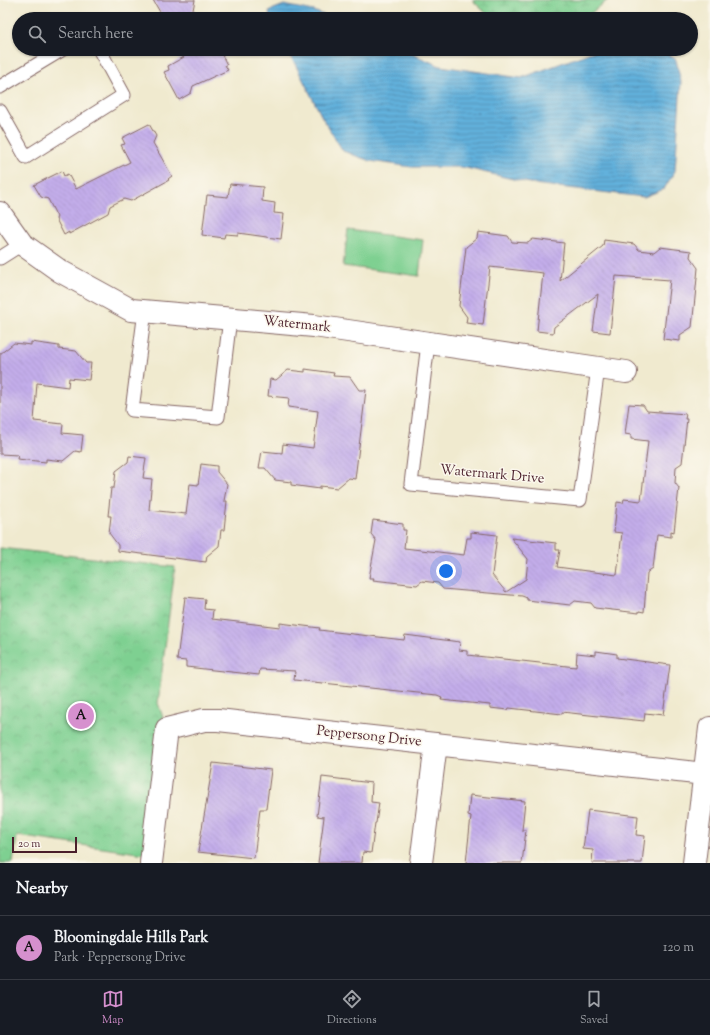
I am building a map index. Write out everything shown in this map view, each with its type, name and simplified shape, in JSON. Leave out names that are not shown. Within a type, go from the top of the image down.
[{"type":"street","name":"Watermark","points":[[0,213],[22,244],[60,271],[131,310],[314,326],[626,372]]},
{"type":"street","name":"Peppersong Drive","points":[[151,863],[167,729],[204,720],[218,720],[704,774]]},
{"type":"street","points":[[694,863],[710,728]]},
{"type":"street","points":[[421,863],[436,744]]},
{"type":"lane","points":[[0,87],[51,56]]},
{"type":"lane","points":[[0,111],[4,126],[26,157],[124,96],[103,56]]},
{"type":"lane","points":[[0,258],[22,244]]},
{"type":"lane","points":[[145,311],[132,410],[218,417],[230,318]]},
{"type":"lane","name":"Watermark Drive","points":[[428,343],[411,484],[580,500],[598,368]]},
{"type":"green space","points":[[472,0],[608,0],[592,12],[485,12]]},
{"type":"green space","points":[[348,230],[423,240],[419,276],[343,266]]},
{"type":"green space","points":[[0,548],[175,567],[158,703],[167,729],[152,855],[17,836],[13,863],[0,863]]},
{"type":"water","points":[[284,5],[316,12],[269,12]]},
{"type":"water","points":[[289,56],[417,56],[440,66],[521,78],[581,56],[670,56],[676,60],[681,82],[675,171],[664,189],[644,197],[534,184],[462,167],[412,167],[370,161],[343,151],[323,119],[294,62]]},
{"type":"building","points":[[153,0],[195,0],[194,12],[160,12]]},
{"type":"building","points":[[222,56],[228,70],[193,86],[191,93],[179,100],[164,72],[169,70],[168,66],[184,57]]},
{"type":"building","points":[[149,124],[156,136],[153,143],[172,176],[168,179],[169,180],[131,201],[124,199],[110,206],[108,213],[69,234],[69,232],[64,235],[48,199],[41,197],[34,185],[62,171],[64,176],[68,174],[76,189],[130,162],[121,145],[125,144],[122,138]]},
{"type":"building","points":[[230,184],[263,187],[262,201],[275,203],[274,213],[284,214],[281,239],[238,233],[238,235],[225,234],[224,238],[202,235],[207,195],[228,197]]},
{"type":"building","points":[[478,232],[508,236],[512,242],[528,243],[533,239],[564,243],[560,281],[603,246],[604,240],[634,244],[639,250],[654,252],[660,247],[691,251],[690,257],[698,268],[692,327],[680,335],[680,341],[663,339],[670,280],[616,276],[610,333],[593,331],[598,294],[554,327],[553,333],[537,331],[543,273],[490,267],[483,325],[466,323],[467,317],[459,306],[466,247],[477,238]]},
{"type":"building","points":[[31,342],[59,346],[59,349],[76,351],[86,363],[91,363],[89,380],[69,378],[68,387],[37,383],[34,421],[63,424],[62,433],[83,435],[81,452],[75,451],[63,461],[46,459],[46,462],[17,459],[18,455],[0,454],[0,354],[14,343],[31,345]]},
{"type":"building","points":[[305,369],[334,373],[333,376],[350,377],[359,390],[366,390],[355,479],[349,478],[337,488],[320,486],[320,489],[291,485],[291,482],[275,480],[265,468],[259,468],[262,451],[282,453],[283,444],[313,448],[318,411],[288,407],[289,398],[268,396],[270,379],[276,380],[288,370],[305,372]]},
{"type":"building","points":[[629,404],[643,405],[647,411],[686,414],[685,419],[687,419],[682,463],[676,467],[675,483],[679,488],[674,532],[671,531],[671,537],[657,535],[653,569],[647,573],[644,612],[639,611],[639,613],[595,608],[591,603],[575,601],[570,605],[527,600],[527,598],[522,596],[443,589],[438,583],[422,581],[417,585],[373,580],[374,578],[369,578],[376,540],[371,534],[373,520],[403,524],[403,530],[406,530],[404,548],[464,555],[467,538],[471,538],[471,532],[497,535],[492,575],[506,592],[526,579],[528,559],[511,538],[556,543],[556,550],[560,550],[557,567],[617,575],[622,533],[614,532],[617,502],[623,503],[624,499],[641,501],[648,441],[631,439],[631,435],[625,434]]},
{"type":"building","points":[[129,456],[146,458],[143,478],[152,479],[149,510],[186,514],[190,484],[198,485],[201,464],[217,466],[217,472],[227,484],[224,501],[227,501],[224,530],[221,530],[219,546],[207,556],[206,562],[118,551],[118,545],[109,533],[111,516],[108,516],[111,488],[114,488],[116,471],[128,462]]},
{"type":"building","points":[[185,597],[205,599],[204,609],[213,610],[212,619],[280,627],[280,623],[320,628],[319,630],[404,640],[405,635],[460,642],[459,650],[467,651],[467,655],[576,667],[577,653],[596,655],[596,651],[617,654],[617,658],[670,665],[663,715],[645,713],[644,721],[562,712],[562,714],[509,708],[508,710],[490,708],[490,705],[441,700],[442,697],[437,695],[294,680],[295,671],[260,669],[259,675],[186,667],[186,661],[177,660]]},
{"type":"building","points":[[213,763],[271,770],[266,809],[260,809],[254,858],[198,852]]},
{"type":"building","points":[[322,777],[372,783],[371,802],[379,803],[371,853],[363,852],[362,863],[318,863],[324,817],[317,816]]},
{"type":"building","points":[[470,795],[525,801],[522,830],[526,830],[522,863],[466,863],[471,816],[468,815]]},
{"type":"building","points":[[588,810],[638,816],[636,835],[645,836],[642,863],[592,863],[593,850],[583,849]]},
{"type":"place","name":"Bloomingdale Hills Park","points":[[81,716]]}]
